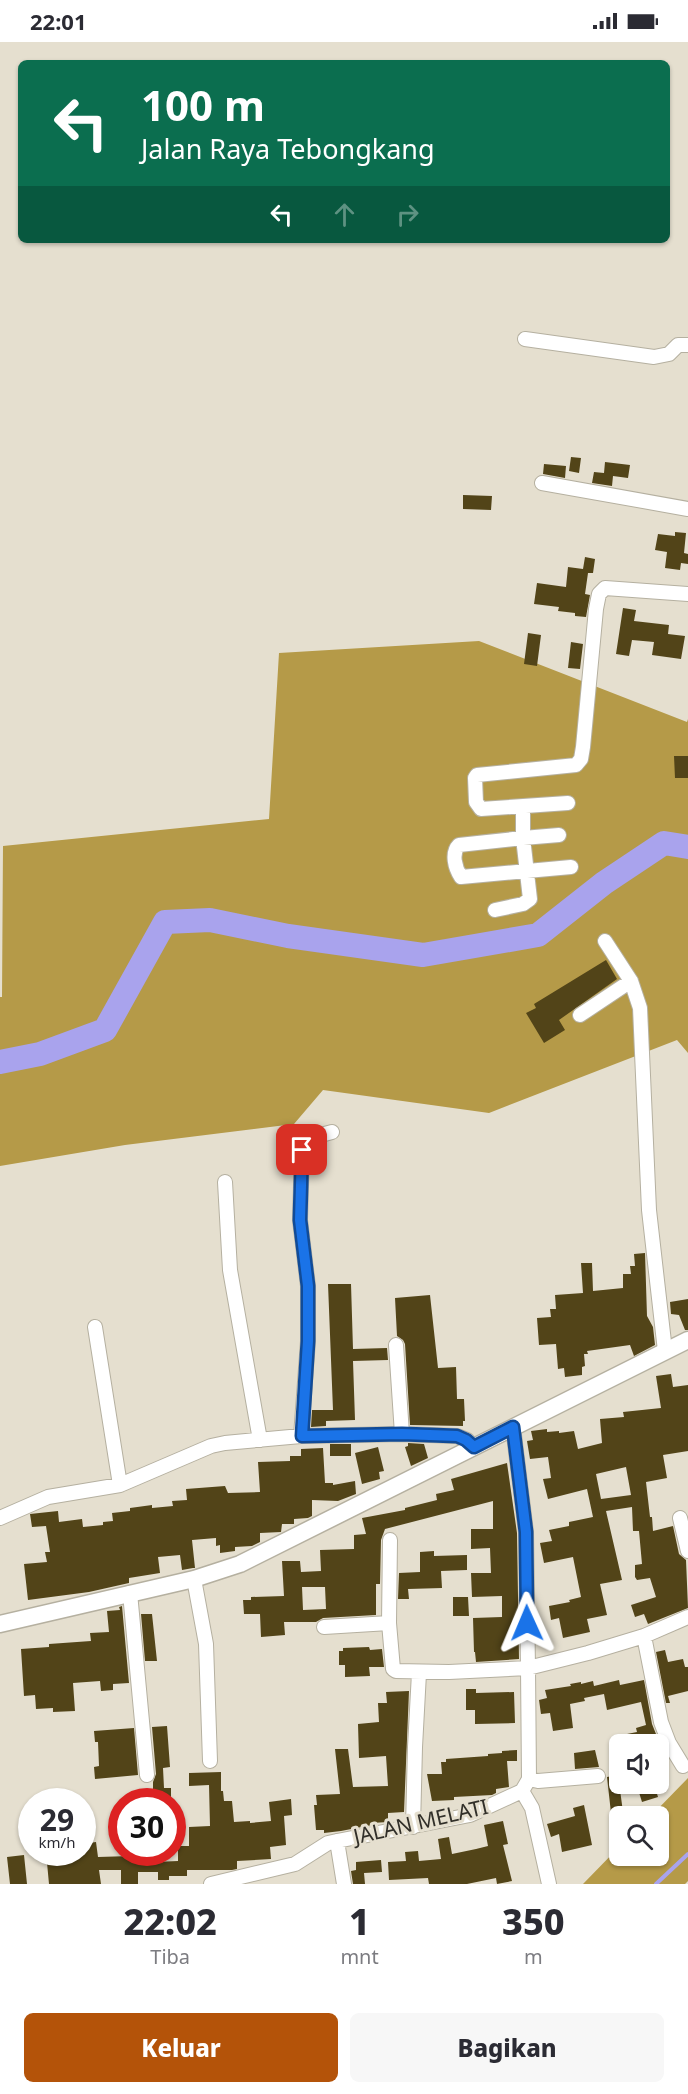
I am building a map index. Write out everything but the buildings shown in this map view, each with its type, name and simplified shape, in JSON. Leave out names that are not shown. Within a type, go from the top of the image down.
[{"type":"main road","points":[[0,1624],[194,1579],[260,1556],[688,1340]]},
{"type":"street","points":[[525,339],[654,357],[669,354],[678,345],[688,345]]},
{"type":"street","points":[[542,483],[688,509]]},
{"type":"street","points":[[568,803],[481,809],[476,802],[474,778],[477,775],[561,767],[579,763],[583,747],[590,656],[599,594],[605,588],[688,594]]},
{"type":"street","points":[[495,910],[523,904],[530,899],[523,837],[523,807]]},
{"type":"street","points":[[559,835],[523,837],[459,846],[455,849],[454,854],[457,871],[461,877],[571,867]]},
{"type":"street","points":[[604,940],[631,981],[642,1021],[649,1209],[665,1352]]},
{"type":"street","points":[[580,1016],[631,981]]},
{"type":"street","points":[[302,1436],[308,1341],[308,1286],[300,1220],[302,1150],[306,1139],[332,1132]]},
{"type":"street","points":[[225,1182],[230,1270],[260,1440]]},
{"type":"street","points":[[95,1327],[120,1485]]},
{"type":"street","points":[[396,1345],[402,1434]]},
{"type":"street","points":[[513,1427],[526,1532],[528,1668],[526,1785],[549,1884]]},
{"type":"street","points":[[0,1518],[48,1497],[120,1485],[218,1444],[302,1436],[402,1434],[457,1436],[474,1447]]},
{"type":"street","points":[[680,1518],[688,1551]]},
{"type":"street","points":[[390,1540],[389,1623],[393,1669],[400,1672],[528,1668],[644,1636],[688,1617]]},
{"type":"street","points":[[194,1579],[206,1644],[210,1761]]},
{"type":"street","points":[[130,1593],[147,1775]]},
{"type":"street","points":[[324,1627],[389,1623]]},
{"type":"street","points":[[644,1636],[661,1722],[669,1743],[683,1766]]},
{"type":"street","points":[[413,1827],[419,1673]]},
{"type":"street","points":[[526,1785],[538,1780],[598,1776]]},
{"type":"street","name":"JALAN MELATI","points":[[212,1884],[295,1864],[328,1843],[470,1815],[526,1785]]},
{"type":"street","points":[[337,1841],[344,1884]]},
{"type":"shaded area","points":[[479,641],[687,722],[688,719],[688,1053],[677,1040],[489,1113],[323,1090],[294,1124],[125,1145],[0,1166],[3,846],[269,819],[279,653]]},
{"type":"shaded area","points":[[688,1778],[688,1881],[685,1884],[583,1884],[609,1857],[609,1866],[669,1866],[669,1806],[661,1806]]},
{"type":"waterway","points":[[0,1062],[40,1054],[105,1030],[165,922],[210,920],[288,936],[423,955],[538,935],[604,883],[664,843],[688,847]]},
{"type":"waterway","points":[[656,1884],[688,1854]]},
{"type":"route","points":[[302,1150],[300,1220],[308,1286],[308,1341],[302,1436],[402,1434],[457,1436],[474,1447],[513,1427],[526,1532],[527,1623]]}]
